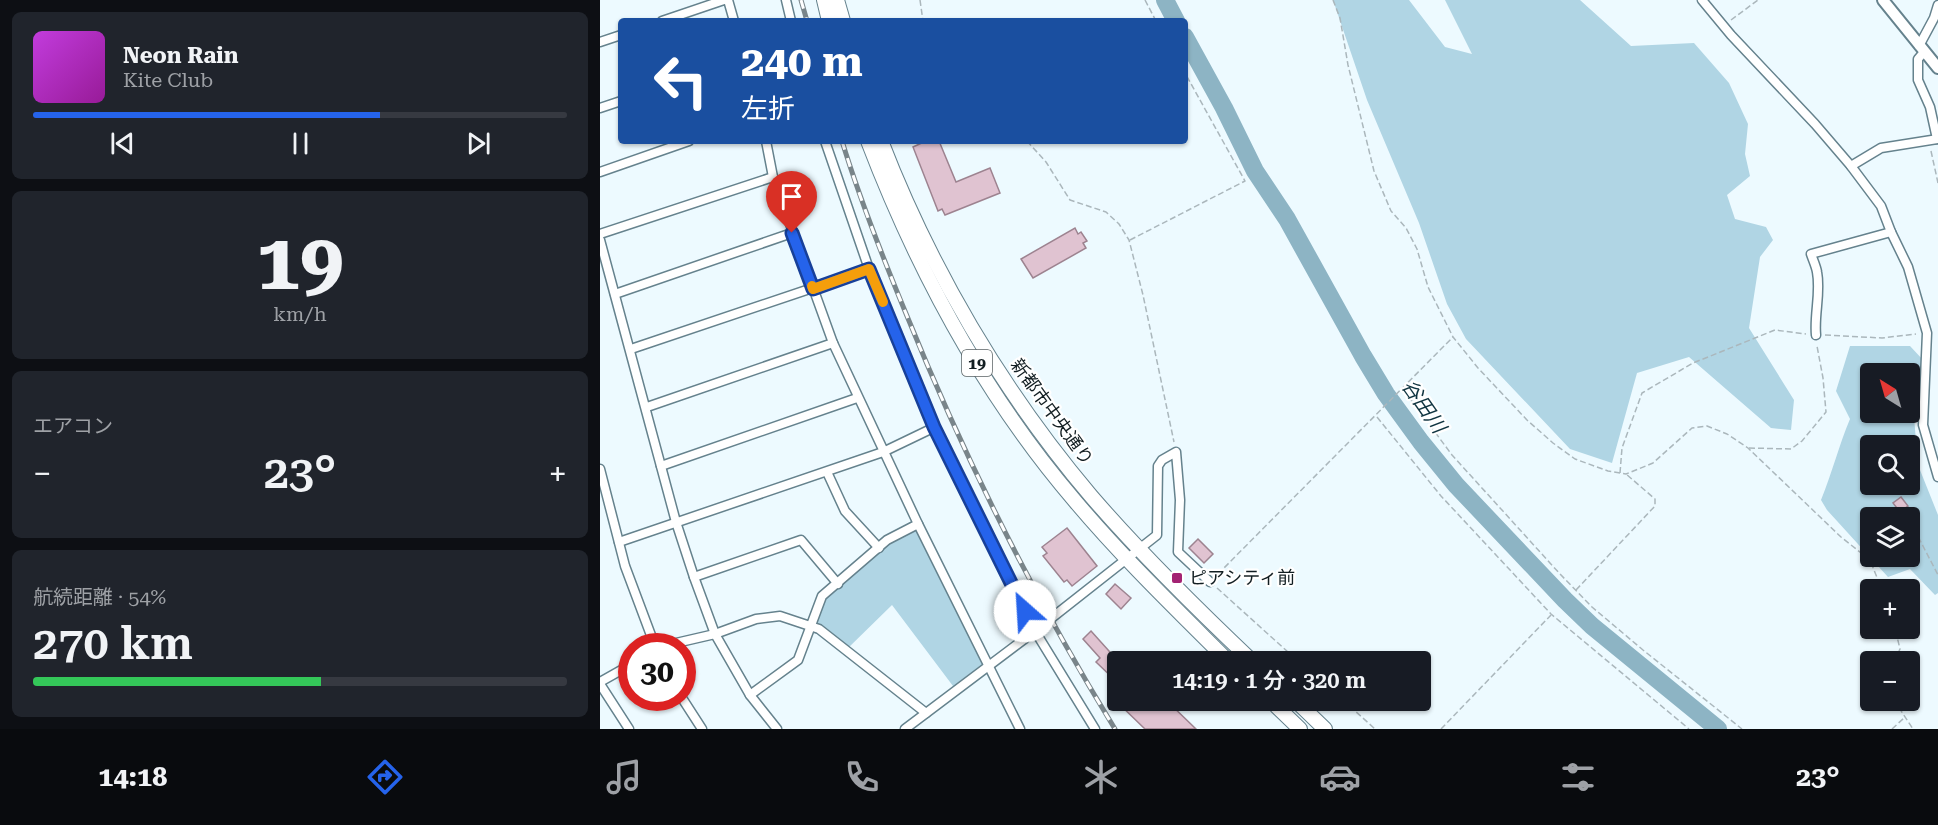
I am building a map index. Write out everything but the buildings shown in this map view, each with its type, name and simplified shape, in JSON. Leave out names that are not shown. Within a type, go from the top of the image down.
[{"type":"main road","points":[[824,0],[828,18]]},
{"type":"main road","points":[[837,0],[842,18]]},
{"type":"main road","name":"新都市中央通り","points":[[869,144],[886,189],[917,256],[992,386],[1051,471],[1127,559],[1218,651]]},
{"type":"main road","name":"新都市中央通り","points":[[882,144],[897,183],[954,296],[987,352],[1039,429],[1090,494],[1139,549],[1242,651]]},
{"type":"main road","points":[[1281,711],[1300,729]]},
{"type":"main road","points":[[1306,711],[1325,729]]},
{"type":"street","points":[[671,18],[726,0],[733,18]]},
{"type":"street","points":[[786,0],[790,18]]},
{"type":"street","points":[[1702,0],[1791,101],[1815,124],[1881,206],[1908,267],[1927,333],[1923,425],[1938,477]]},
{"type":"street","points":[[1883,0],[1938,68]]},
{"type":"street","points":[[1851,166],[1881,148],[1935,140],[1930,107],[1918,80],[1918,59],[1938,5]]},
{"type":"street","points":[[600,42],[618,36]]},
{"type":"street","points":[[600,108],[618,102]]},
{"type":"street","points":[[600,172],[680,144]]},
{"type":"street","points":[[767,144],[773,177],[832,344],[989,666],[1016,727]]},
{"type":"street","points":[[826,144],[869,269],[934,427],[1035,631],[1095,729]]},
{"type":"street","points":[[600,234],[773,177]]},
{"type":"street","points":[[1816,335],[1814,319],[1817,273],[1811,254],[1891,232]]},
{"type":"street","points":[[615,294],[792,233]]},
{"type":"street","points":[[600,240],[676,522],[694,577],[715,634],[750,695],[777,729]]},
{"type":"street","points":[[631,349],[869,269]]},
{"type":"street","points":[[646,407],[832,344]]},
{"type":"street","points":[[661,466],[857,398]]},
{"type":"street","points":[[619,542],[883,452],[934,427]]},
{"type":"street","points":[[905,729],[1157,535],[1158,466],[1162,460],[1176,452],[1180,500],[1178,552],[1210,582]]},
{"type":"street","points":[[600,469],[625,566],[650,633]]},
{"type":"street","points":[[827,472],[844,511],[879,548]]},
{"type":"street","points":[[750,695],[798,660],[822,596],[887,540],[918,524]]},
{"type":"street","points":[[694,577],[801,540],[838,584]]},
{"type":"street","points":[[696,638],[756,620],[780,616],[819,629],[926,713]]},
{"type":"street","points":[[618,672],[600,683],[628,729]]},
{"type":"street","points":[[690,711],[702,729]]},
{"type":"path","points":[[920,0],[923,18]]},
{"type":"path","points":[[1144,0],[1154,18]]},
{"type":"path","points":[[1333,0],[1340,18],[1348,65],[1374,171],[1391,211],[1406,228],[1417,249],[1428,287],[1453,337],[1478,368],[1553,444],[1575,459],[1608,471],[1626,474],[1655,499],[1655,506],[1576,590]]},
{"type":"path","points":[[1723,26],[1758,0]]},
{"type":"path","points":[[1129,240],[1245,181],[1188,78]]},
{"type":"path","points":[[1935,140],[1938,183]]},
{"type":"path","points":[[1030,144],[1046,162],[1070,200],[1106,212],[1119,224],[1129,240],[1176,452]]},
{"type":"path","points":[[1620,473],[1622,448],[1642,393],[1693,363],[1775,330],[1816,335],[1882,338],[1927,333]]},
{"type":"path","points":[[1748,448],[1791,449],[1802,441],[1826,412],[1816,335]]},
{"type":"path","points":[[1287,651],[1210,582],[1453,337]]},
{"type":"path","points":[[1402,390],[1483,492],[1576,590],[1643,650],[1742,729]]},
{"type":"path","points":[[1376,415],[1441,496],[1551,614],[1689,729]]},
{"type":"path","points":[[1626,474],[1653,463],[1692,428],[1707,426],[1727,434],[1748,448],[1840,537],[1870,560],[1878,579]]},
{"type":"path","points":[[1920,540],[1938,574]]},
{"type":"path","points":[[1441,729],[1551,614]]},
{"type":"path","points":[[1355,711],[1375,729]]},
{"type":"path","points":[[1901,711],[1913,729]]},
{"type":"path","points":[[1892,729],[1905,717]]},
{"type":"shaded area","points":[[1333,0],[1409,0],[1445,47],[1472,54],[1445,0],[1580,0],[1631,46],[1694,43],[1729,83],[1748,124],[1745,154],[1750,176],[1727,195],[1735,219],[1766,227],[1773,240],[1760,257],[1749,328],[1794,400],[1791,430],[1771,428],[1689,357],[1637,373],[1612,463],[1570,449],[1466,339],[1447,304],[1419,223],[1367,100]]},
{"type":"shaded area","points":[[1850,346],[1910,346],[1923,360],[1920,374],[1920,363],[1860,363],[1860,423],[1914,423],[1916,435],[1860,435],[1860,495],[1920,495],[1920,470],[1938,515],[1938,593],[1935,595],[1910,569],[1888,577],[1879,567],[1920,567],[1920,507],[1860,507],[1860,546],[1827,510],[1821,500],[1850,419],[1836,391]]},
{"type":"shaded area","points":[[918,524],[989,666],[956,690],[892,605],[846,650],[810,625],[822,596],[879,548]]},
{"type":"waterway","name":"谷田川","points":[[1165,0],[1174,18]]},
{"type":"waterway","name":"谷田川","points":[[1188,42],[1255,171],[1287,219],[1386,394],[1421,442],[1456,485],[1565,600],[1592,626],[1718,729]]},
{"type":"railway","points":[[801,0],[806,18]]},
{"type":"railway","points":[[843,144],[881,251],[929,369],[977,475],[1056,629],[1115,729]]},
{"type":"slow traffic","points":[[812,286],[813,289],[869,269],[883,302]]},
{"type":"place","name":"ピアシティ前","points":[[1177,578]]},
{"type":"route","points":[[792,233],[813,289],[869,269],[934,427],[1025,611]]}]
